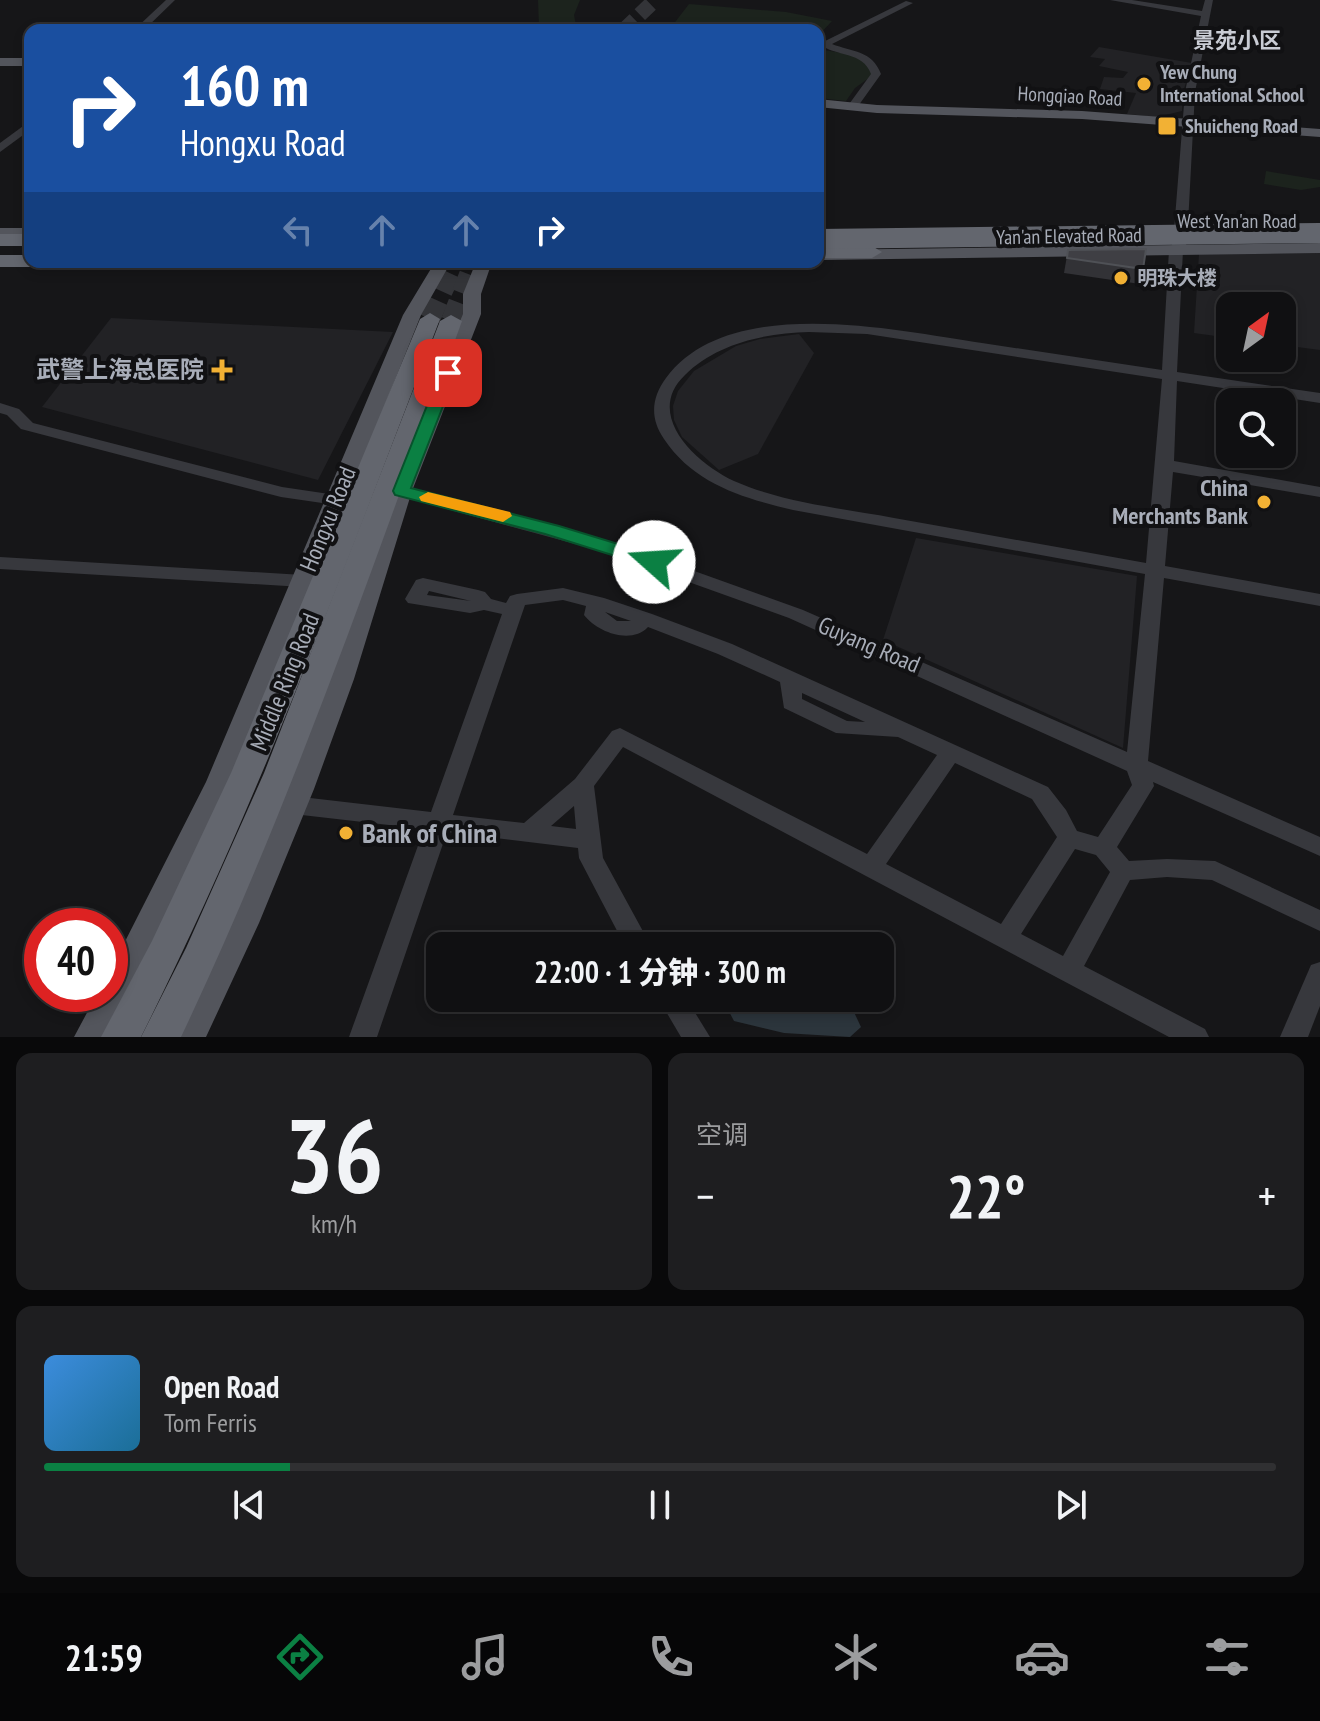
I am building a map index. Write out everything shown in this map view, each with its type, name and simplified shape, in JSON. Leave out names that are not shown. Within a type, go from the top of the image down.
[{"type":"highway","points":[[824,233],[1121,227],[1320,230]]},
{"type":"highway","name":"Yan'an Elevated Road","points":[[824,239],[1320,230]]},
{"type":"highway","points":[[824,250],[1122,249],[1320,244]]},
{"type":"highway","points":[[0,253],[24,246]]},
{"type":"highway","points":[[0,253],[24,254]]},
{"type":"highway","points":[[0,253],[24,259]]},
{"type":"highway","name":"Middle Ring Road","points":[[121,1037],[243,785],[440,320],[275,788],[161,1037]]},
{"type":"main road","points":[[0,64],[24,64]]},
{"type":"main road","name":"Hongqiao Road","points":[[824,105],[1082,115],[1188,126]]},
{"type":"main road","name":"Hongqiao Road","points":[[824,105],[1320,135]]},
{"type":"main road","name":"West Yan'an Road","points":[[824,250],[1320,230]]},
{"type":"main road","points":[[0,233],[24,233]]},
{"type":"main road","name":"West Yan'an Road","points":[[824,233],[1180,237]]},
{"type":"main road","points":[[824,250],[1006,251],[1180,237],[1320,244]]},
{"type":"main road","points":[[0,253],[24,259]]},
{"type":"main road","name":"Hongxu Road","points":[[91,1037],[203,820],[267,675],[412,315],[439,268]]},
{"type":"main road","points":[[189,1037],[244,923],[341,679],[401,491],[472,314],[472,294],[482,268]]},
{"type":"street","points":[[145,24],[171,0]]},
{"type":"street","points":[[1114,0],[1207,14]]},
{"type":"street","points":[[1104,848],[1143,786],[1137,765],[1165,465],[1190,92],[1209,0]]},
{"type":"street","points":[[852,107],[876,74],[874,65],[865,57],[824,44],[909,3]]},
{"type":"street","points":[[0,149],[24,129]]},
{"type":"street","points":[[1320,398],[825,326],[752,334],[703,354],[681,368],[666,387],[658,408],[662,428],[682,453],[709,474],[747,493],[793,505],[1320,600]]},
{"type":"street","points":[[0,408],[13,412],[27,426],[281,492],[336,500]]},
{"type":"street","points":[[1165,465],[1320,492]]},
{"type":"street","name":"Guyang Road","points":[[401,491],[567,534],[732,589],[909,662],[1320,847]]},
{"type":"street","points":[[0,563],[303,581]]},
{"type":"street","points":[[363,1037],[517,600],[563,594],[597,602],[618,619],[645,619],[790,678],[792,703],[834,710],[844,728],[902,731],[1040,793],[1058,816],[1069,838],[1104,848],[1123,871]]},
{"type":"street","points":[[484,604],[511,610]]},
{"type":"street","points":[[528,833],[583,785],[620,736],[1195,1037]]},
{"type":"street","points":[[870,868],[950,754]]},
{"type":"street","points":[[583,785],[591,858],[631,932]]},
{"type":"street","points":[[293,805],[589,840]]},
{"type":"street","points":[[1005,938],[1069,838]]},
{"type":"street","points":[[1123,871],[1167,868],[1215,871],[1320,921]]},
{"type":"street","points":[[1068,971],[1123,871]]},
{"type":"street","points":[[1294,1037],[1320,973]]},
{"type":"street","points":[[680,1012],[696,1037]]},
{"type":"shaded area","points":[[538,0],[580,0],[574,15],[576,24],[539,24]]},
{"type":"shaded area","points":[[689,4],[786,12],[832,21],[824,30],[824,24],[674,24]]},
{"type":"shaded area","name":"Yew Chung International School","points":[[1099,47],[1192,63],[1183,92],[1182,111],[1157,117],[1127,114],[1136,93],[1100,89],[1104,77],[1123,78],[1128,72],[1099,66],[1105,59],[1090,57]]},
{"type":"shaded area","points":[[824,50],[860,56],[873,75],[855,88],[846,101],[824,99]]},
{"type":"shaded area","points":[[1266,171],[1320,180],[1320,187],[1301,190],[1264,184]]},
{"type":"shaded area","points":[[1320,253],[1320,350],[1296,347],[1296,292],[1216,292],[1216,336],[1194,333],[1199,254]]},
{"type":"shaded area","name":"武警上海总医院","points":[[111,318],[393,332],[318,480],[42,407]]},
{"type":"shaded area","points":[[799,334],[814,353],[758,454],[719,470],[682,437],[674,420],[673,406],[678,391],[694,371],[736,346]]},
{"type":"shaded area","points":[[916,538],[1137,576],[1123,748],[883,640]]},
{"type":"shaded area","points":[[729,1012],[854,1012],[861,1027],[850,1037],[784,1033],[734,1021]]},
{"type":"building","points":[[1146,249],[1143,269],[1067,258],[1068,250]]},
{"type":"tunnel","points":[[630,24],[655,0]]},
{"type":"tunnel","points":[[430,319],[453,268]]},
{"type":"tunnel","points":[[451,321],[472,268]]},
{"type":"slow traffic","points":[[428,497],[503,516]]},
{"type":"place","name":"Yew Chung International School","points":[[1144,84]]},
{"type":"place","name":"Shuicheng Road","points":[[1167,126]]},
{"type":"place","name":"明珠大楼","points":[[1121,278]]},
{"type":"place","name":"武警上海总医院","points":[[222,370]]},
{"type":"place","name":"China Merchants Bank","points":[[1264,502]]},
{"type":"place","name":"Bank of China","points":[[346,833]]},
{"type":"district","name":"景苑小区","points":[[1237,40]]},
{"type":"route","points":[[448,373],[401,491],[485,511],[654,562]]}]
